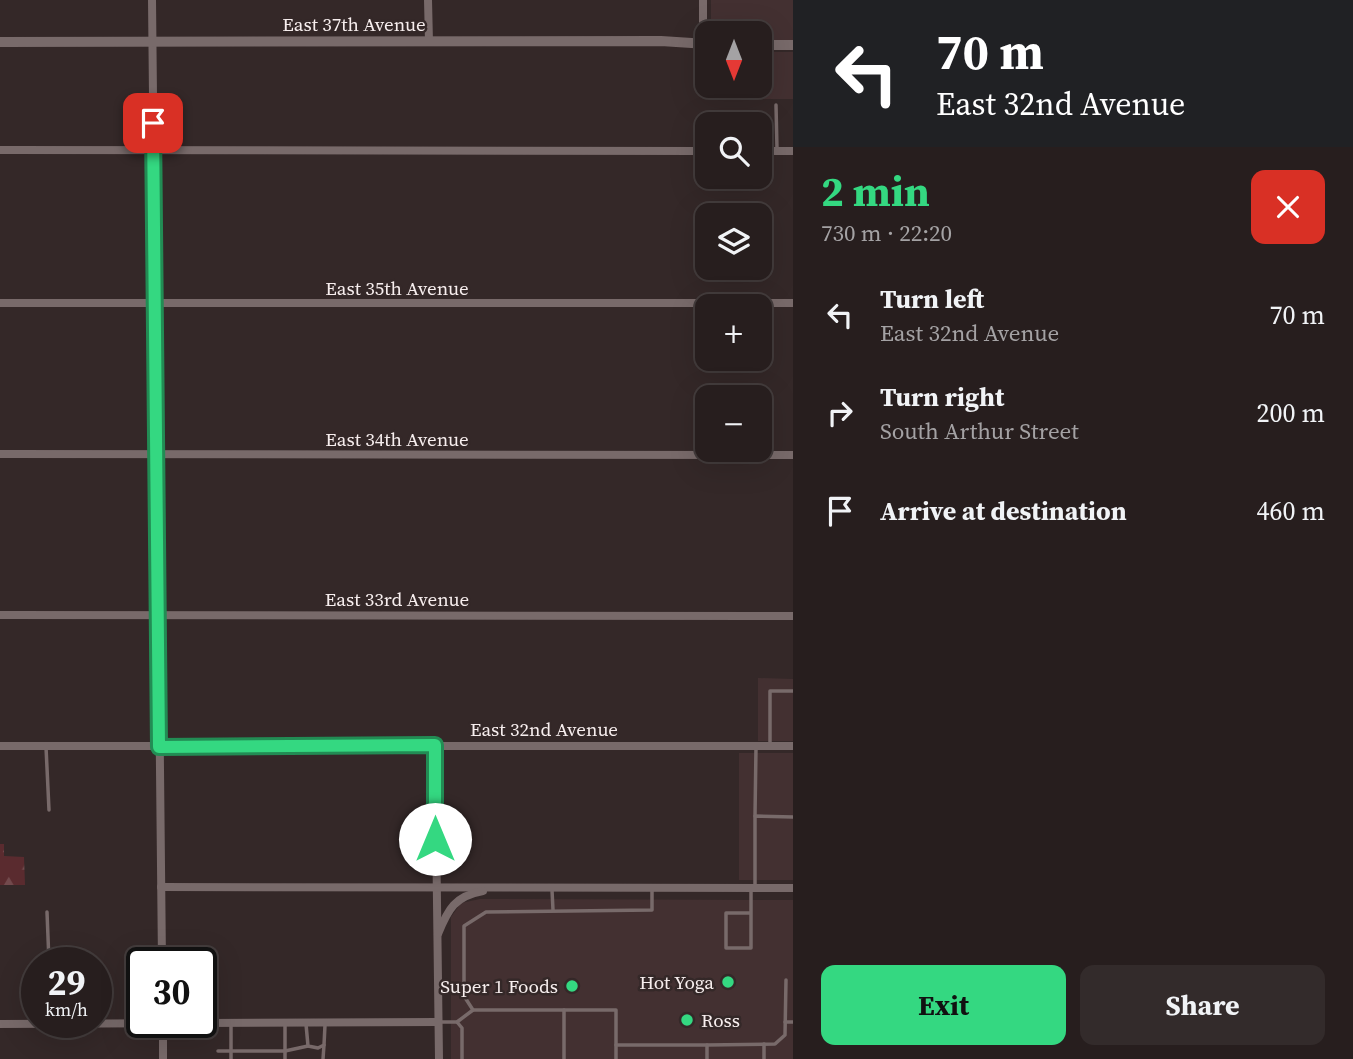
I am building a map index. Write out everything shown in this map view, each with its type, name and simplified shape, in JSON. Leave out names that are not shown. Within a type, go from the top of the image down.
[{"type":"street","points":[[152,0],[162,947]]},
{"type":"street","points":[[428,0],[429,42]]},
{"type":"street","points":[[703,0],[704,21]]},
{"type":"street","name":"East 37th Avenue","points":[[0,42],[662,41],[695,43]]},
{"type":"street","points":[[772,45],[793,45]]},
{"type":"street","points":[[0,150],[695,151]]},
{"type":"street","points":[[772,151],[793,151]]},
{"type":"street","name":"East 35th Avenue","points":[[0,303],[793,303]]},
{"type":"street","name":"East 34th Avenue","points":[[0,454],[793,455]]},
{"type":"street","name":"East 33rd Avenue","points":[[0,615],[793,616]]},
{"type":"street","points":[[435,745],[439,1059]]},
{"type":"street","name":"East 32nd Avenue","points":[[0,747],[793,746]]},
{"type":"street","points":[[161,887],[793,888]]},
{"type":"street","points":[[436,939],[449,908],[455,901],[465,894],[499,888]]},
{"type":"street","points":[[217,1023],[438,1023]]},
{"type":"street","points":[[0,1024],[21,1024]]},
{"type":"street","points":[[163,1038],[163,1059]]},
{"type":"lane","points":[[776,105],[777,151]]},
{"type":"lane","points":[[769,746],[770,691],[793,691]]},
{"type":"lane","points":[[751,913],[726,913],[726,948],[751,948],[756,746]]},
{"type":"lane","points":[[46,747],[49,810]]},
{"type":"lane","points":[[755,816],[793,817]]},
{"type":"lane","points":[[552,888],[553,911]]},
{"type":"lane","points":[[473,1010],[464,996],[464,926],[486,912],[652,910],[652,888]]},
{"type":"lane","points":[[47,912],[48,947]]},
{"type":"lane","points":[[616,1045],[737,1045],[781,1041],[785,1022],[786,980]]},
{"type":"lane","points":[[438,1023],[457,1022],[473,1010],[616,1010],[616,1059]]},
{"type":"lane","points":[[564,1010],[564,1059]]},
{"type":"lane","points":[[457,1022],[461,1028],[462,1059]]},
{"type":"lane","points":[[785,1022],[793,1022]]},
{"type":"lane","points":[[231,1023],[231,1059]]},
{"type":"lane","points":[[285,1023],[285,1059]]},
{"type":"lane","points":[[306,1023],[308,1046]]},
{"type":"lane","points":[[323,1059],[325,1023]]},
{"type":"lane","points":[[764,1044],[764,1059]]},
{"type":"lane","points":[[218,1051],[285,1051],[324,1045]]},
{"type":"lane","points":[[707,1045],[707,1059]]},
{"type":"shaded area","points":[[711,0],[793,0],[793,40],[772,40],[772,21],[711,21]]},
{"type":"shaded area","points":[[772,52],[793,52],[793,99],[751,99],[772,98]]},
{"type":"shaded area","points":[[758,678],[793,679],[793,741],[758,741]]},
{"type":"shaded area","points":[[739,753],[793,753],[793,880],[739,880]]},
{"type":"shaded area","points":[[480,899],[793,900],[793,1059],[451,1059],[451,917],[461,903]]},
{"type":"green space","points":[[0,844],[4,844],[4,856],[24,857],[25,885],[0,885]]},
{"type":"place","name":"Hot Yoga","points":[[728,982]]},
{"type":"place","name":"Super 1 Foods","points":[[572,986]]},
{"type":"place","name":"Ross","points":[[687,1020]]},
{"type":"route","points":[[153,123],[159,747],[435,745],[435,839]]}]
